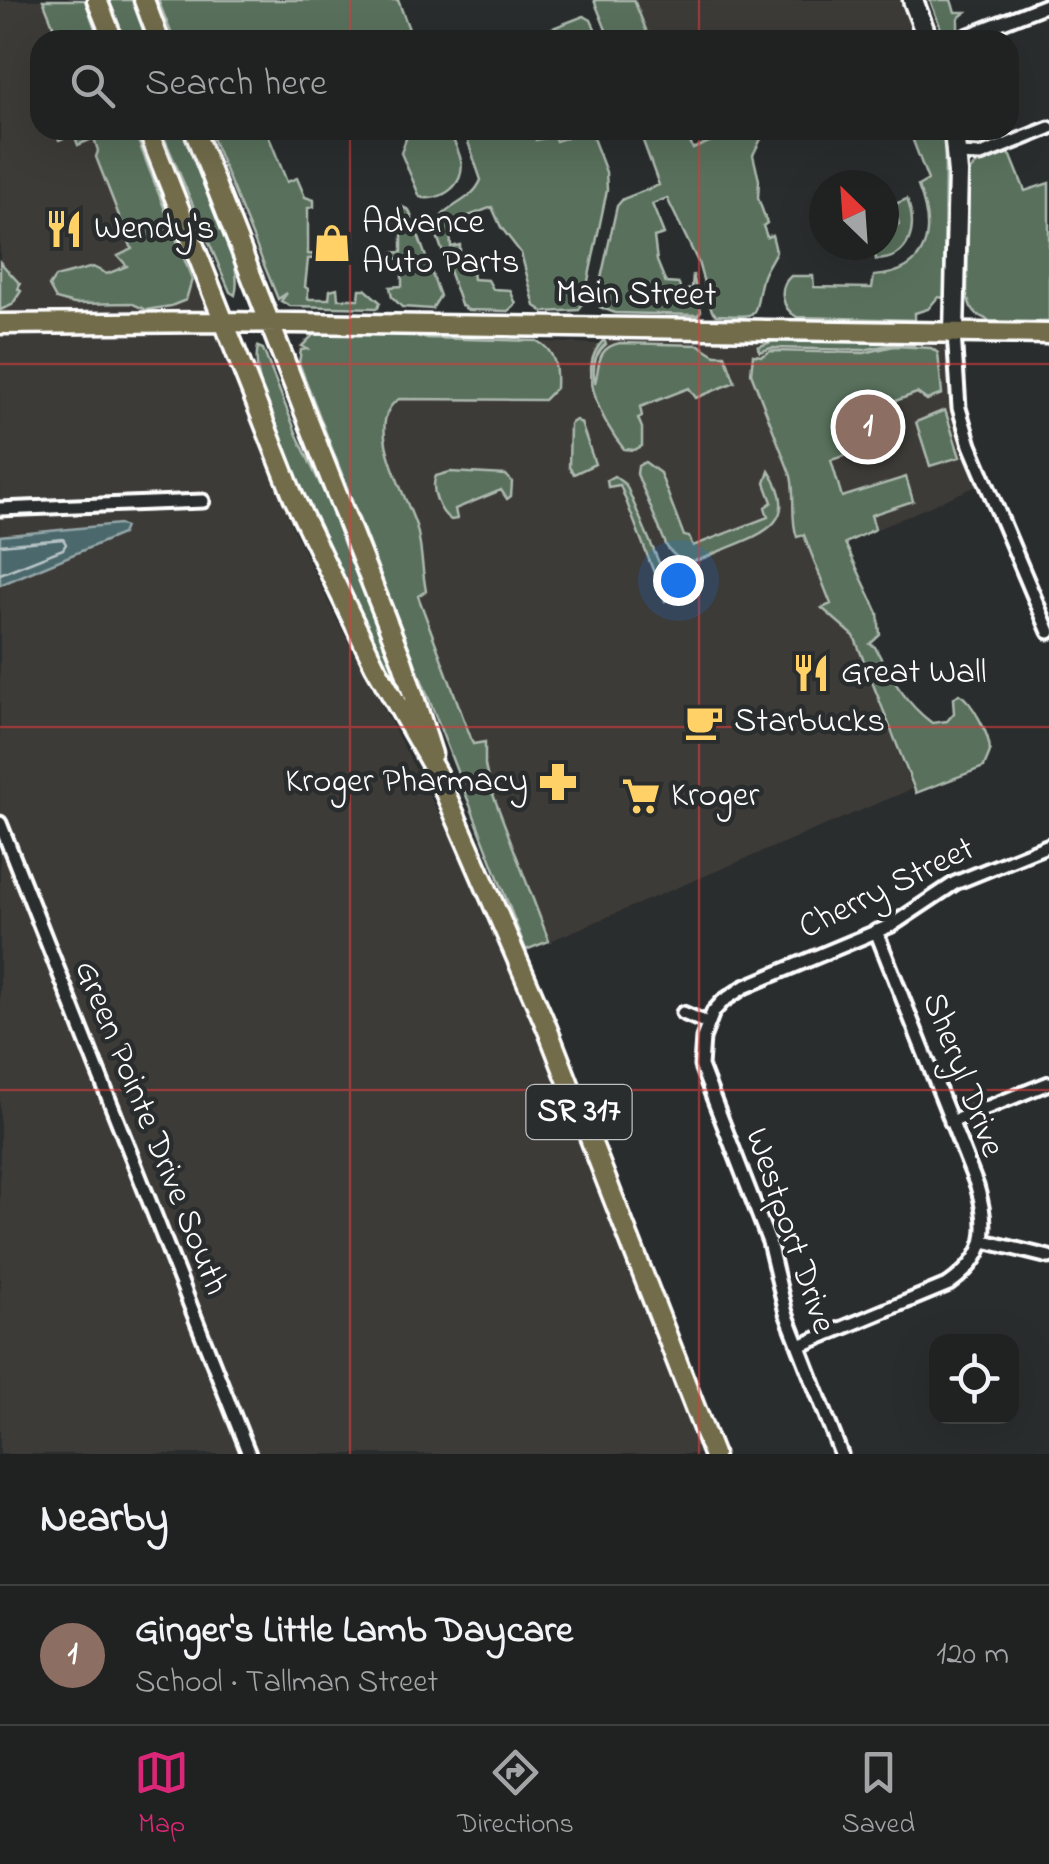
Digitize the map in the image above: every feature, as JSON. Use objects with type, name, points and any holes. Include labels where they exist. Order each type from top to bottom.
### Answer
[{"type":"main road","points":[[97,0],[108,30]]},
{"type":"main road","points":[[144,0],[155,30]]},
{"type":"main road","name":"SR 317","points":[[152,140],[222,322],[314,542],[390,696],[437,774]]},
{"type":"main road","name":"SR 317","points":[[198,140],[403,663],[437,774],[547,1028],[712,1454]]},
{"type":"main road","name":"Main Street","points":[[0,324],[222,322],[1049,334]]},
{"type":"street","points":[[913,0],[924,30]]},
{"type":"street","points":[[982,30],[1049,4]]},
{"type":"street","points":[[1019,139],[1049,128]]},
{"type":"street","points":[[955,140],[954,333],[960,408],[970,444],[1049,632]]},
{"type":"street","points":[[957,154],[981,154],[1018,140]]},
{"type":"street","points":[[0,508],[203,501]]},
{"type":"street","name":"Green Pointe Drive South","points":[[0,823],[249,1454]]},
{"type":"street","name":"Cherry Street","points":[[707,1023],[733,993],[876,931],[914,912],[955,883],[1049,845]]},
{"type":"street","name":"Sheryl Drive","points":[[876,931],[985,1213],[984,1241]]},
{"type":"street","points":[[684,1013],[707,1023]]},
{"type":"street","name":"Westport Drive","points":[[707,1023],[701,1066],[769,1242],[786,1312],[841,1454]]},
{"type":"street","points":[[951,1122],[1049,1083]]},
{"type":"street","points":[[799,1346],[949,1284],[964,1273],[984,1241],[1049,1257]]},
{"type":"shaded area","points":[[0,0],[43,0],[56,30],[30,30],[30,140],[138,140],[292,526],[454,842],[508,957],[526,950],[299,363],[298,346],[318,329],[600,344],[618,336],[744,340],[742,328],[954,333],[959,408],[986,482],[822,553],[912,789],[526,951],[722,1454],[0,1454]]},
{"type":"shaded area","points":[[634,0],[901,0],[912,30],[646,30]]},
{"type":"green space","points":[[43,0],[85,0],[96,30],[55,30]]},
{"type":"green space","points":[[108,0],[135,0],[146,30],[119,30]]},
{"type":"green space","points":[[158,0],[398,0],[409,30],[170,30]]},
{"type":"green space","points":[[594,0],[634,0],[646,30],[606,30]]},
{"type":"green space","points":[[930,0],[951,0],[955,12],[966,12],[958,18],[958,29],[941,30]]},
{"type":"green space","points":[[584,16],[596,30],[548,30]]},
{"type":"green space","points":[[95,140],[138,140],[192,279],[186,300],[146,310],[131,303],[74,304],[56,299],[49,286],[55,277],[93,267],[107,274],[127,266],[118,256],[132,249],[96,157]]},
{"type":"green space","points":[[165,140],[189,140],[228,237],[237,279],[235,295],[230,292]]},
{"type":"green space","points":[[213,140],[270,140],[287,182],[297,178],[305,197],[314,200],[314,207],[308,208],[308,254],[323,258],[308,259],[308,299],[329,299],[330,290],[337,288],[338,299],[359,299],[360,289],[365,289],[380,302],[378,308],[290,306],[281,301],[287,293],[278,299]]},
{"type":"green space","points":[[406,140],[453,140],[461,161],[460,177],[444,194],[420,197],[401,153]]},
{"type":"green space","points":[[467,140],[594,140],[606,172],[607,190],[579,310],[544,312],[535,306],[521,253],[501,227],[492,207],[458,220],[461,229],[450,229],[451,247],[460,245],[460,257],[470,257],[473,279],[488,280],[493,289],[510,290],[516,304],[508,311],[468,310],[461,305],[435,230],[443,215],[470,195],[481,180]]},
{"type":"green space","points":[[643,140],[689,140],[693,149],[713,140],[760,140],[753,155],[759,180],[758,198],[767,223],[763,226],[767,237],[772,235],[776,251],[763,276],[753,313],[731,316],[712,311],[698,262],[667,198],[652,204],[664,234],[654,237],[657,261],[666,283],[679,284],[681,293],[692,288],[693,274],[701,311],[698,315],[615,313],[600,307],[598,292],[617,206],[623,199],[659,185]]},
{"type":"green space","points":[[913,140],[945,140],[944,298],[938,297],[928,309],[915,313],[915,320],[797,317],[788,309],[783,298],[784,286],[791,276],[813,276],[814,287],[872,288],[874,276],[893,273],[917,258],[927,233],[918,186],[928,180]]},
{"type":"green space","points":[[1006,152],[1025,191],[1049,183],[1049,322],[990,321],[978,315],[967,296],[969,172],[977,163]]},
{"type":"green space","points":[[907,199],[912,221],[909,240],[899,252],[899,224],[899,202]]},
{"type":"green space","points":[[400,206],[409,210],[440,296],[432,309],[402,307],[392,297],[390,287],[402,286],[402,259],[390,258],[390,253],[402,252],[402,221],[391,220]]},
{"type":"green space","points":[[0,262],[20,284],[21,291],[12,305],[0,310]]},
{"type":"green space","points":[[376,330],[426,338],[537,341],[554,361],[556,388],[544,400],[399,399],[388,410],[385,425],[390,461],[419,537],[426,591],[418,596],[473,744],[485,742],[489,784],[549,941],[526,950],[299,363],[301,350],[307,349],[302,346],[316,332]]},
{"type":"green space","points":[[778,339],[914,345],[863,350],[771,348],[760,352],[758,347]]},
{"type":"green space","points":[[604,340],[606,344],[595,362],[595,383],[602,354],[620,343],[699,345],[715,355],[725,355],[735,382],[696,398],[689,388],[640,407],[642,446],[624,449],[601,411],[592,380],[595,352]]},
{"type":"green space","points":[[894,346],[931,348],[938,353],[942,394],[927,400],[917,393],[887,404],[892,415],[877,421],[880,433],[890,430],[896,451],[891,453],[887,442],[831,460],[842,497],[906,477],[913,501],[871,515],[875,529],[845,543],[878,613],[880,635],[870,644],[899,688],[932,723],[947,721],[954,713],[953,699],[959,694],[979,719],[990,751],[984,767],[916,793],[854,636],[822,608],[831,604],[804,535],[797,537],[791,476],[751,373],[753,355],[771,351],[864,353]]},
{"type":"green space","points":[[258,347],[263,349],[297,435],[342,531],[409,700],[407,708],[290,469],[270,418],[259,376]]},
{"type":"green space","points":[[945,410],[960,457],[930,466],[916,422]]},
{"type":"green space","points":[[576,420],[581,423],[595,464],[574,474],[569,467],[570,424]]},
{"type":"green space","points":[[645,462],[660,473],[684,536],[689,537],[693,546],[768,517],[765,507],[772,502],[765,483],[769,471],[778,488],[780,514],[753,538],[700,559],[683,560],[667,547],[637,474],[638,466]]},
{"type":"green space","points":[[450,472],[506,475],[512,482],[511,496],[507,499],[501,490],[455,509],[457,519],[451,520],[439,506],[434,487],[436,476]]},
{"type":"green space","points":[[614,476],[626,485],[674,598],[665,601],[620,485],[608,487],[607,480]]},
{"type":"water","points":[[119,524],[125,527],[122,534],[0,585],[0,536]]},
{"type":"place","name":"Wendy's","points":[[64,229]]},
{"type":"place","name":"Advance Auto Parts","points":[[332,243]]},
{"type":"place","name":"Ginger's Little Lamb Daycare","points":[[868,427]]},
{"type":"place","name":"Great Wall","points":[[811,673]]},
{"type":"place","name":"Starbucks","points":[[704,722]]},
{"type":"place","name":"Kroger Pharmacy","points":[[558,782]]},
{"type":"place","name":"Kroger","points":[[641,796]]}]
